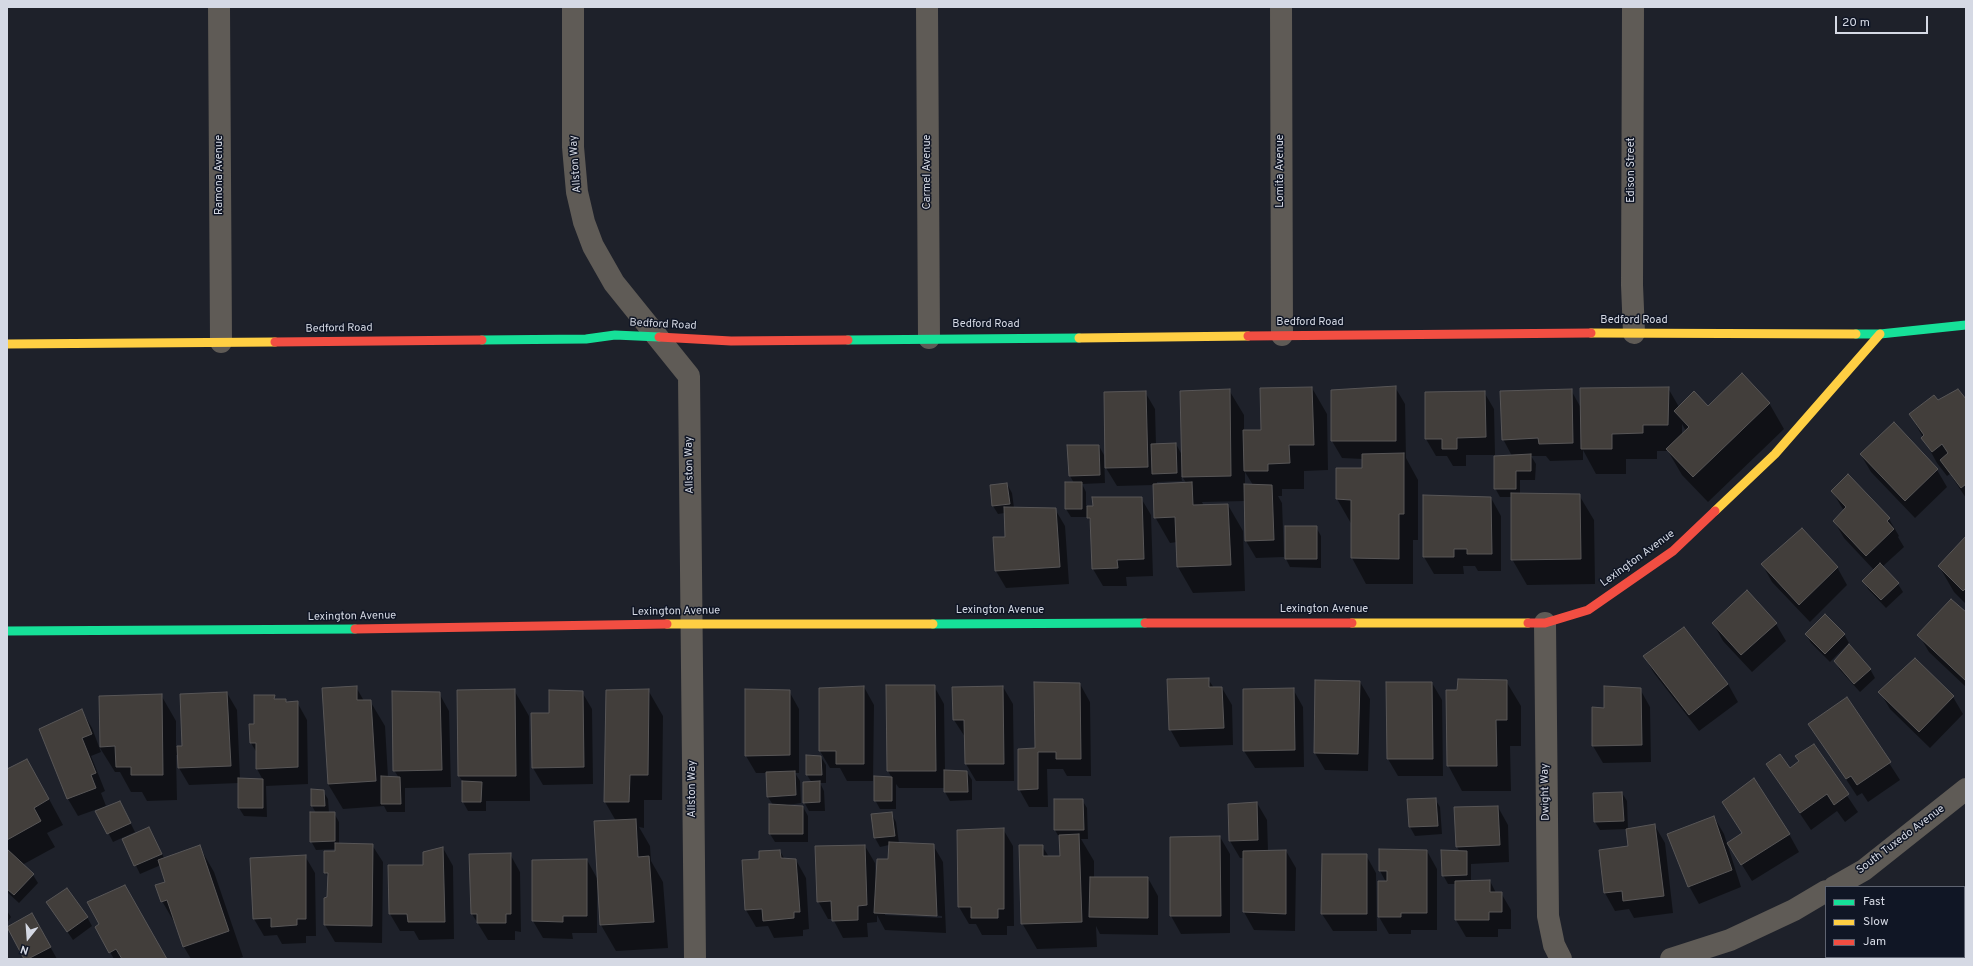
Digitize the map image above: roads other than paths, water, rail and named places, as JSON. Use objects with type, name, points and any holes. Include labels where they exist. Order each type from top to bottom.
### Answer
[{"type":"street","name":"Ramona Avenue","points":[[219,7],[222,342]]},
{"type":"street","name":"Allston Way","points":[[573,7],[573,147],[577,192],[584,222],[593,246],[614,283],[689,376],[695,959]]},
{"type":"street","name":"Carmel Avenue","points":[[928,7],[929,338]]},
{"type":"street","name":"Lomita Avenue","points":[[1281,7],[1282,335]]},
{"type":"street","name":"Edison Street","points":[[1632,7],[1632,285],[1634,333]]},
{"type":"street","name":"Bedford Road","points":[[7,344],[586,339],[615,335],[658,336],[731,341],[1282,335],[1634,333],[1880,334],[1966,325]]},
{"type":"street","name":"Lexington Avenue","points":[[10,634],[692,624],[1545,623],[1588,610],[1673,551],[1775,454],[1880,334]]},
{"type":"street","name":"Dwight Way","points":[[1545,623],[1548,916],[1554,945],[1561,959]]},
{"type":"street","name":"South Tuxedo Avenue","points":[[1836,886],[1864,870],[1966,789]]},
{"type":"street","points":[[1671,959],[1730,940],[1794,910],[1825,892]]}]
